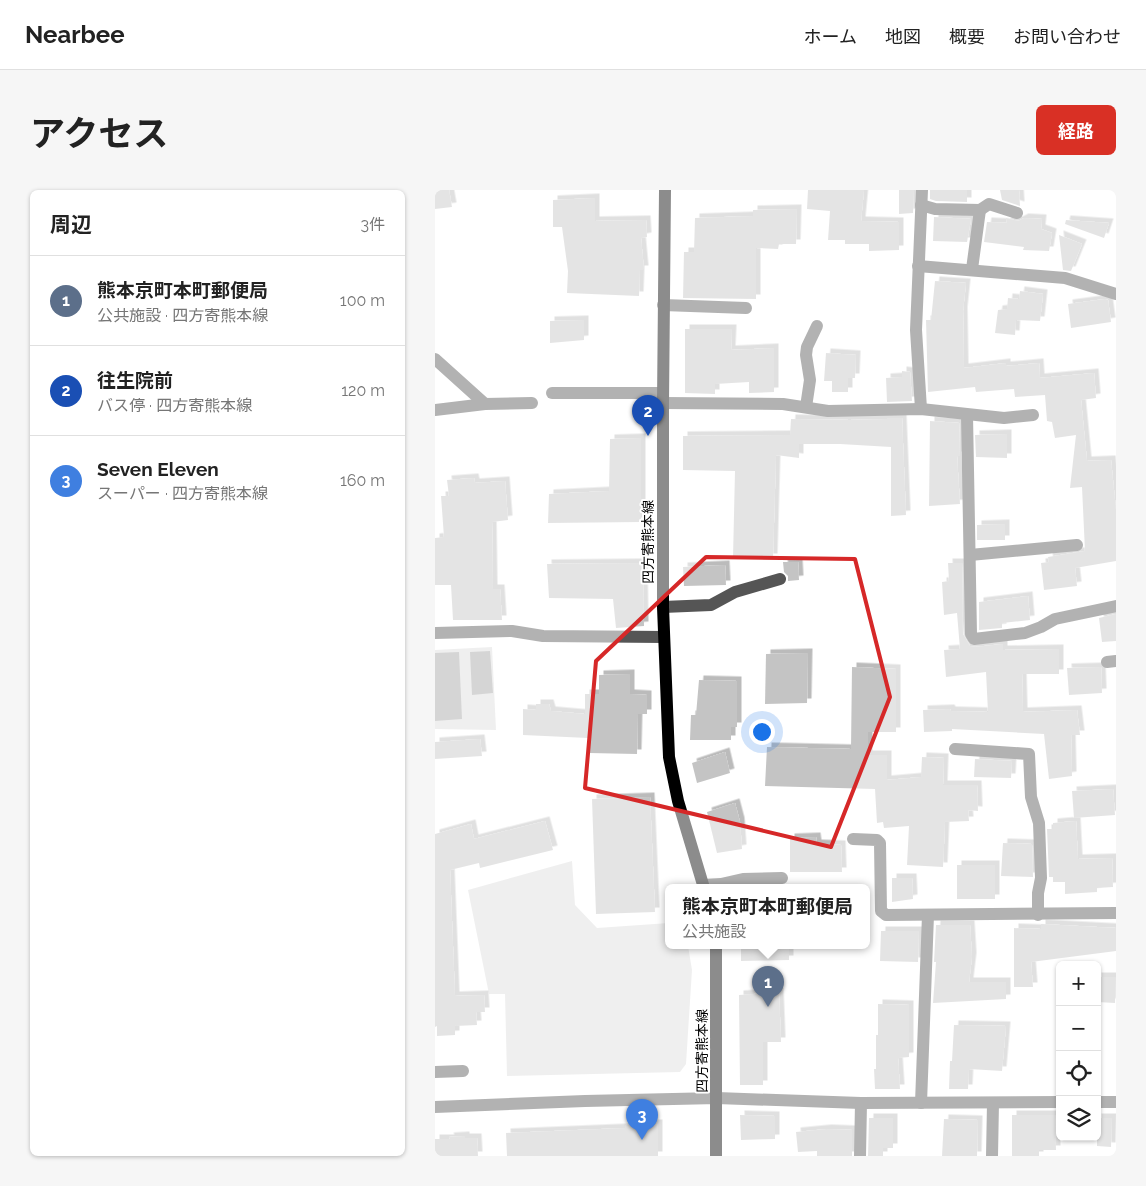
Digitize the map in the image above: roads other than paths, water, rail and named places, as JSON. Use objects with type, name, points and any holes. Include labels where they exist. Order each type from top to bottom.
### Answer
[{"type":"main road","name":"四方寄熊本線","points":[[665,190],[663,607],[669,757],[678,802],[703,884]]},
{"type":"main road","name":"四方寄熊本線","points":[[715,949],[716,1156]]},
{"type":"street","points":[[921,409],[917,330],[922,190]]},
{"type":"street","points":[[921,205],[935,209],[980,210],[989,204],[1017,213]]},
{"type":"street","points":[[972,269],[980,210]]},
{"type":"street","points":[[918,266],[1065,278],[1116,294]]},
{"type":"street","points":[[663,306],[746,308]]},
{"type":"street","points":[[806,407],[810,380],[807,347],[817,326]]},
{"type":"street","points":[[435,358],[485,404]]},
{"type":"street","points":[[553,392],[783,404],[828,411],[921,409],[1005,418],[1033,415]]},
{"type":"street","points":[[435,410],[485,404],[532,403]]},
{"type":"street","points":[[967,415],[971,634],[974,639],[1025,633],[1055,620],[1116,606]]},
{"type":"street","points":[[970,555],[1077,545]]},
{"type":"street","points":[[663,607],[711,605],[735,592],[779,579]]},
{"type":"street","points":[[435,633],[512,631],[543,636],[664,637]]},
{"type":"street","points":[[955,749],[1029,754],[1031,797],[1039,823],[1041,878],[1038,893],[1038,915]]},
{"type":"street","points":[[853,839],[877,840],[880,843],[881,911],[886,915],[1116,913]]},
{"type":"street","points":[[721,884],[743,879],[782,878]]},
{"type":"street","points":[[921,1103],[928,915]]},
{"type":"street","points":[[435,1072],[463,1071]]},
{"type":"street","points":[[435,1107],[717,1098],[861,1103],[1056,1102]]},
{"type":"street","points":[[1101,1102],[1116,1102]]},
{"type":"street","points":[[860,1156],[861,1103]]},
{"type":"street","points":[[992,1156],[993,1103]]},
{"type":"place","name":"往生院前","points":[[648,436]]},
{"type":"place","name":"熊本京町本町郵便局","points":[[768,1007]]},
{"type":"place","name":"Seven Eleven","points":[[642,1140]]}]
